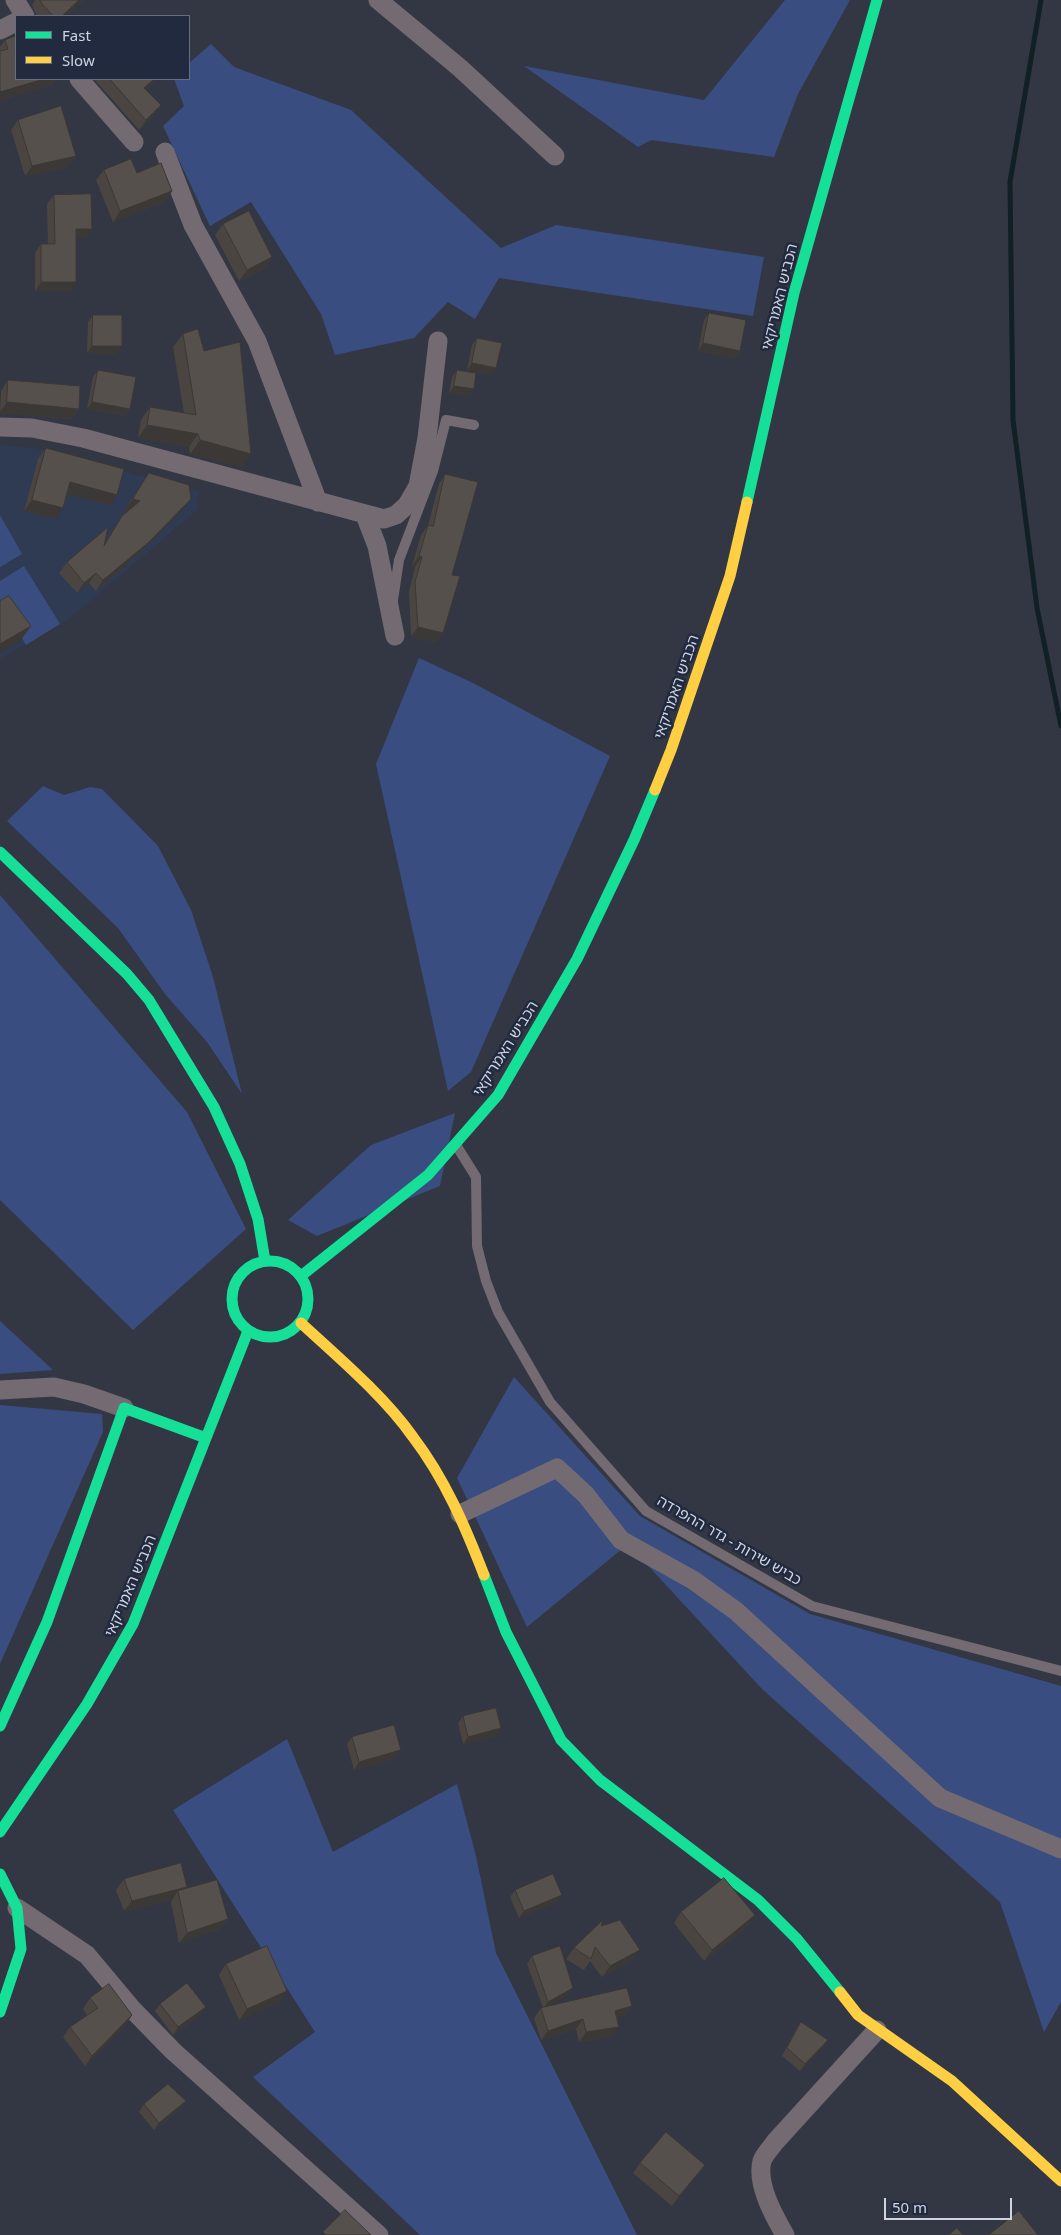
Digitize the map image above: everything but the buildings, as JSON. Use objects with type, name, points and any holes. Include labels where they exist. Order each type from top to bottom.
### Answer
[{"type":"main road","name":"הכביש האמריקאי","points":[[301,1276],[428,1175],[498,1095],[577,959],[634,840],[671,750],[730,576],[794,294],[877,0]]},
{"type":"main road","points":[[0,852],[128,974],[149,1000],[172,1035],[214,1107],[240,1164],[258,1219],[265,1261]]},
{"type":"main road","points":[[265,1261],[285,1263],[301,1276],[307,1287],[309,1299],[307,1312],[301,1323],[292,1331],[282,1336],[270,1338],[248,1331],[239,1322],[233,1310],[231,1297],[234,1284],[242,1273],[252,1265],[265,1261]]},
{"type":"main road","points":[[301,1323],[360,1378],[413,1436],[460,1514],[502,1624],[561,1740],[600,1780],[758,1900],[797,1939],[858,2015],[952,2081],[1061,2181]]},
{"type":"main road","name":"הכביש האמריקאי","points":[[0,1832],[59,1748],[117,1656],[150,1586],[248,1331]]},
{"type":"main road","points":[[0,1726],[47,1622],[124,1408],[206,1438]]},
{"type":"main road","points":[[0,1874],[17,1908],[21,1949],[0,2012]]},
{"type":"street","points":[[15,0],[24,15]]},
{"type":"street","points":[[378,0],[460,68],[555,156]]},
{"type":"street","points":[[0,30],[15,22]]},
{"type":"street","points":[[80,80],[134,142]]},
{"type":"street","points":[[164,152],[193,225],[258,341],[318,502]]},
{"type":"street","points":[[0,427],[32,428],[83,438],[384,519],[396,514],[407,505],[418,486],[427,438],[438,341]]},
{"type":"street","points":[[365,515],[376,546],[395,636]]},
{"type":"street","points":[[0,1390],[54,1387],[84,1394],[124,1408]]},
{"type":"street","points":[[460,1514],[557,1468],[586,1495],[621,1540],[693,1580],[736,1612],[940,1798],[1061,1849]]},
{"type":"street","points":[[17,1908],[87,1955],[134,2010],[174,2051],[379,2235]]},
{"type":"street","points":[[784,2235],[768,2207],[762,2175],[762,2161],[775,2142],[877,2030]]},
{"type":"lane","points":[[390,616],[399,560],[433,471],[446,420],[474,426]]},
{"type":"lane","name":"כביש שירות - גדר ההפרדה","points":[[456,1145],[476,1177],[477,1246],[486,1281],[498,1312],[550,1402],[646,1511],[812,1606],[1061,1672]]},
{"type":"shaded area","points":[[785,0],[850,0],[798,94],[774,157],[651,140],[638,147],[524,66],[704,100]]},
{"type":"shaded area","points":[[211,44],[234,67],[351,110],[501,248],[556,225],[764,257],[753,316],[499,278],[475,319],[448,302],[414,338],[335,355],[321,314],[251,202],[210,226],[163,126],[184,106],[174,80],[190,80],[190,62]]},
{"type":"shaded area","points":[[0,445],[36,448],[199,491],[197,510],[94,598],[69,619],[0,659]]},
{"type":"shaded area","points":[[0,515],[22,554],[0,567]]},
{"type":"shaded area","points":[[24,566],[60,624],[26,645],[0,603],[0,581]]},
{"type":"shaded area","points":[[419,658],[473,683],[610,756],[471,1072],[448,1091],[376,764]]},
{"type":"shaded area","points":[[43,786],[64,795],[90,787],[102,789],[158,846],[191,910],[213,977],[242,1094],[207,1042],[165,994],[118,928],[7,821]]},
{"type":"shaded area","points":[[0,895],[187,1112],[246,1229],[133,1330],[0,1200]]},
{"type":"shaded area","points":[[455,1113],[440,1186],[317,1236],[288,1220],[371,1145]]},
{"type":"shaded area","points":[[0,1321],[53,1370],[0,1374]]},
{"type":"shaded area","points":[[514,1377],[640,1516],[810,1614],[1061,1686],[1061,2002],[1044,2032],[1000,1902],[762,1689],[628,1544],[527,1627],[457,1478]]},
{"type":"shaded area","points":[[0,1405],[102,1414],[103,1432],[0,1664]]},
{"type":"shaded area","points":[[287,1739],[333,1852],[457,1784],[476,1856],[496,1953],[637,2235],[420,2235],[253,2077],[315,2032],[173,1810]]},
{"type":"waterway","points":[[1041,0],[1010,182],[1013,420],[1037,608],[1061,726]]},
{"type":"traffic: fast","points":[[747,502],[794,293],[877,0]]},
{"type":"traffic: fast","points":[[301,1276],[428,1175],[498,1095],[577,959],[634,840],[655,790]]},
{"type":"traffic: fast","points":[[0,852],[127,974],[149,1000],[214,1107],[240,1164],[258,1219],[265,1261]]},
{"type":"traffic: fast","points":[[263,1261],[277,1261],[291,1267],[302,1278],[308,1292],[308,1299],[305,1314],[297,1326],[277,1337],[263,1337],[249,1331],[238,1320],[232,1306],[232,1292],[238,1278],[249,1267],[263,1261]]},
{"type":"traffic: fast","points":[[0,1832],[87,1704],[133,1624],[248,1331]]},
{"type":"traffic: fast","points":[[0,1726],[47,1622],[124,1408],[206,1438]]},
{"type":"traffic: fast","points":[[484,1575],[506,1632],[561,1740],[600,1780],[758,1900],[797,1939],[840,1992]]},
{"type":"traffic: fast","points":[[0,1874],[17,1908],[21,1949],[0,2012]]},
{"type":"traffic: slow","points":[[655,790],[671,750],[730,576],[747,502]]},
{"type":"traffic: slow","points":[[301,1323],[375,1392],[413,1437],[445,1486],[484,1575]]},
{"type":"traffic: slow","points":[[840,1992],[858,2015],[952,2081],[1061,2181]]}]
